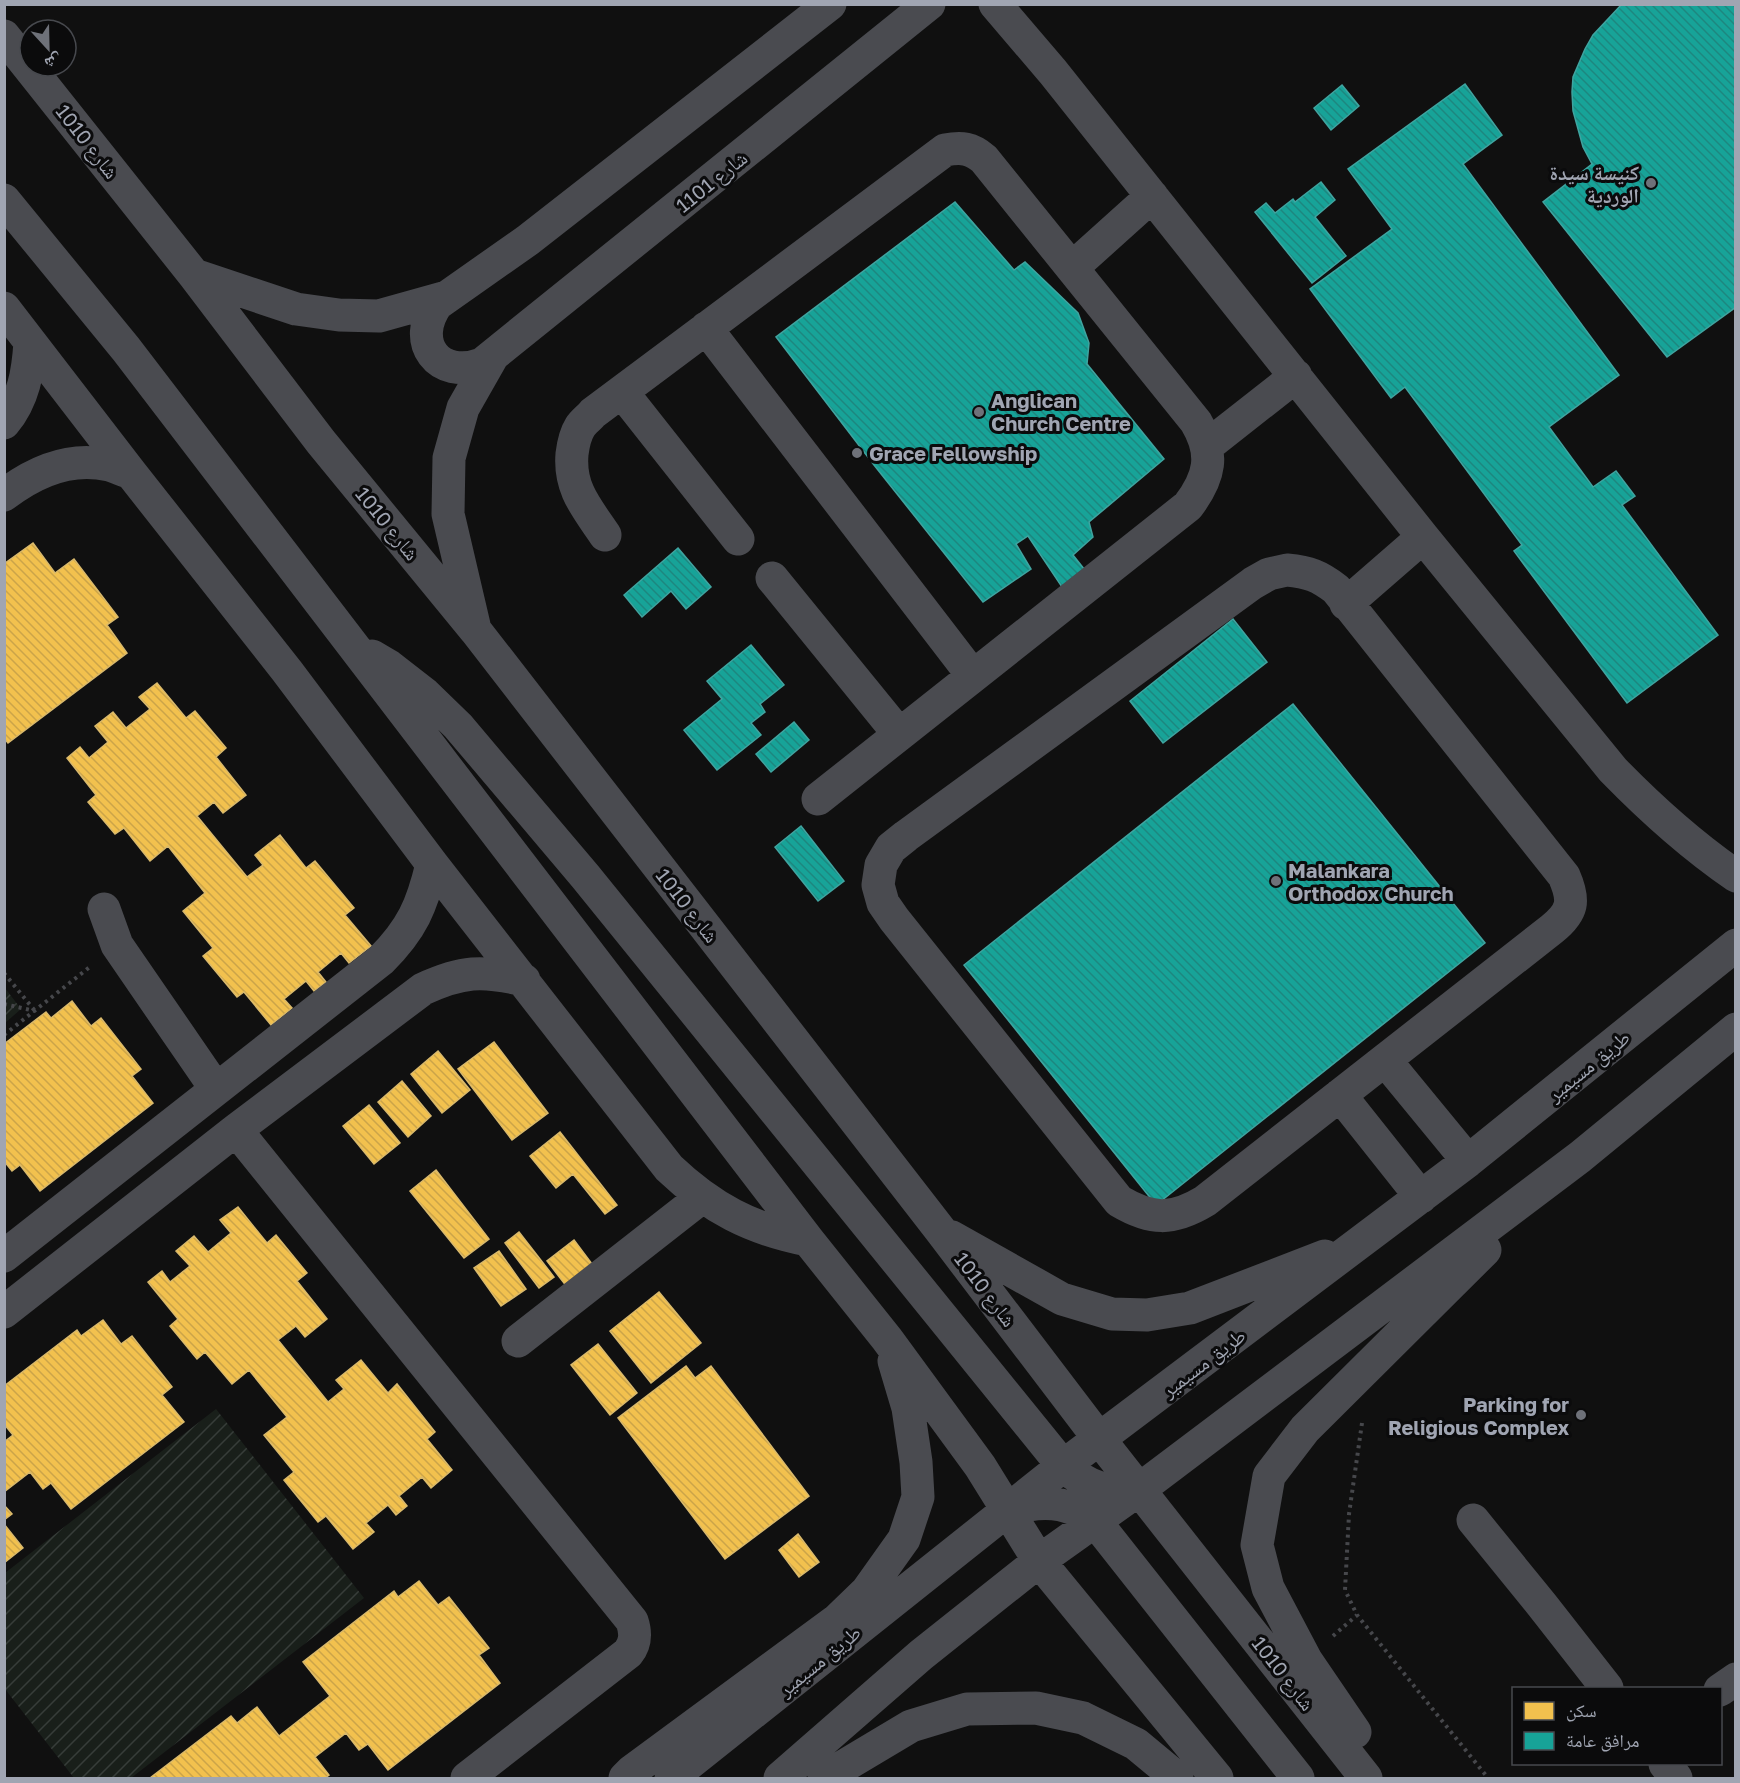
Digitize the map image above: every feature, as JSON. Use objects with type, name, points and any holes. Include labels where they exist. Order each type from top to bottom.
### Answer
[{"type":"street","name":"شارع 1101","points":[[830,4],[528,240],[437,304],[426,325],[426,338],[437,359],[447,366],[471,369],[492,357],[929,4]]},
{"type":"street","points":[[995,4],[1053,72],[1423,537],[1613,770],[1683,837],[1736,876]]},
{"type":"street","name":"شارع 1010","points":[[4,36],[194,275],[321,442],[476,631],[1100,1440],[1366,1779]]},
{"type":"street","points":[[605,535],[580,498],[573,481],[573,446],[579,428],[593,413],[945,150],[960,147],[973,150],[984,159],[1196,422],[1207,447],[1208,468],[1201,489],[1188,506],[818,798]]},
{"type":"street","points":[[1072,268],[1152,196]]},
{"type":"street","points":[[4,200],[126,350],[808,1240],[888,1339],[980,1466],[1039,1561],[1217,1779]]},
{"type":"street","name":"شارع 1101","points":[[194,275],[296,309],[339,315],[379,316],[447,297]]},
{"type":"street","points":[[4,309],[287,671],[432,864],[669,1168],[702,1197],[726,1212],[752,1225],[808,1240]]},
{"type":"street","points":[[706,328],[973,676]]},
{"type":"street","points":[[4,423],[11,415],[22,393],[28,369],[30,342]]},
{"type":"street","name":"شارع 1101","points":[[476,631],[448,514],[449,458],[463,408],[492,357]]},
{"type":"street","points":[[1207,447],[1296,376]]},
{"type":"street","points":[[622,392],[738,539]]},
{"type":"street","points":[[4,494],[39,472],[61,465],[85,462],[109,465],[131,473]]},
{"type":"street","points":[[4,465],[8,475],[4,494]]},
{"type":"street","points":[[1346,604],[1423,537]]},
{"type":"street","points":[[1287,570],[1305,572],[1322,578],[1336,589],[1564,876],[1570,890],[1570,905],[1564,919],[1385,1060],[1205,1201],[1189,1211],[1171,1215],[1152,1215],[1134,1210],[1119,1201],[894,919],[883,903],[878,885],[881,865],[891,848],[1252,583],[1269,574],[1287,570]]},
{"type":"street","points":[[772,578],[899,734]]},
{"type":"street","points":[[349,642],[389,666],[425,694],[458,726],[585,876],[1063,1466],[1079,1479],[1098,1488],[1119,1491],[1140,1489]]},
{"type":"street","points":[[4,1256],[381,960],[397,945],[410,927],[420,907],[432,864]]},
{"type":"street","points":[[104,909],[117,945],[216,1089]]},
{"type":"street","name":"طريق مسيمير","points":[[671,1779],[1063,1466],[1468,1161],[1736,945]]},
{"type":"street","points":[[381,960],[390,965],[404,980],[410,999]]},
{"type":"street","points":[[4,1312],[236,1130],[423,989],[442,980],[481,973],[501,974],[524,980]]},
{"type":"street","points":[[780,1779],[921,1655],[1039,1561],[1140,1489],[1580,1157],[1736,1029]]},
{"type":"street","points":[[1690,1067],[1736,1058]]},
{"type":"street","points":[[1385,1060],[1468,1161]]},
{"type":"street","points":[[1340,1095],[1421,1197]]},
{"type":"street","points":[[236,1130],[632,1621],[635,1629],[633,1646],[628,1653],[467,1779]]},
{"type":"street","points":[[1387,1779],[1306,1660],[1268,1588],[1257,1545],[1269,1476],[1305,1429],[1580,1157]]},
{"type":"street","points":[[518,1341],[702,1197]]},
{"type":"street","points":[[941,1231],[1062,1299],[1112,1314],[1147,1315],[1190,1308],[1363,1241]]},
{"type":"street","points":[[625,1779],[632,1771],[837,1620],[867,1591],[904,1539],[918,1497],[916,1462],[908,1408],[888,1339]]},
{"type":"street","points":[[1007,1511],[1025,1505],[1050,1503],[1074,1508],[1095,1521],[1298,1779]]},
{"type":"street","points":[[1473,1520],[1605,1687]]},
{"type":"street","points":[[1722,1688],[1736,1678]]},
{"type":"street","points":[[824,1779],[911,1726],[967,1709],[1036,1708],[1083,1718],[1136,1744],[1177,1779]]},
{"type":"street","points":[[1666,1765],[1676,1779]]},
{"type":"path","points":[[4,1035],[117,945]]},
{"type":"path","points":[[4,973],[35,1011]]},
{"type":"path","points":[[4,1004],[35,1011]]},
{"type":"path","points":[[1350,1383],[1364,1410],[1349,1514],[1345,1590],[1357,1615],[1488,1779]]},
{"type":"shaded area","points":[[5,988],[21,1009],[4,1023]]},
{"type":"shaded area","points":[[216,1409],[364,1598],[131,1778],[74,1778],[5,1689],[5,1573]]},
{"type":"building: سكن","points":[[33,543],[55,573],[74,559],[118,617],[107,625],[127,653],[8,743],[4,738],[4,564]]},
{"type":"building: سكن","points":[[157,683],[186,718],[195,711],[226,748],[216,757],[246,795],[223,813],[214,802],[197,816],[247,877],[263,865],[255,855],[280,835],[306,868],[315,861],[354,908],[345,915],[371,946],[349,963],[341,953],[318,972],[326,982],[314,991],[306,981],[284,999],[292,1008],[271,1025],[244,992],[237,997],[203,956],[213,948],[183,911],[205,893],[168,846],[150,861],[124,828],[115,834],[88,802],[96,795],[67,758],[80,747],[89,758],[108,742],[95,726],[113,712],[126,728],[150,709],[139,697]]},
{"type":"building: سكن","points":[[72,1001],[91,1026],[101,1018],[141,1069],[132,1076],[153,1103],[40,1191],[20,1165],[12,1171],[4,1161],[4,1044],[46,1012],[51,1018]]},
{"type":"building: سكن","points":[[494,1042],[548,1113],[512,1140],[458,1069]]},
{"type":"building: سكن","points":[[438,1051],[470,1090],[442,1113],[411,1074]]},
{"type":"building: سكن","points":[[402,1081],[431,1116],[408,1137],[378,1102]]},
{"type":"building: سكن","points":[[369,1105],[400,1143],[374,1164],[343,1126]]},
{"type":"building: سكن","points":[[560,1132],[617,1205],[605,1214],[573,1174],[556,1188],[530,1156]]},
{"type":"building: سكن","points":[[436,1170],[489,1239],[464,1258],[410,1191]]},
{"type":"building: سكن","points":[[238,1207],[267,1243],[276,1235],[307,1273],[297,1281],[327,1319],[305,1337],[296,1326],[278,1340],[328,1402],[344,1389],[336,1380],[361,1360],[388,1393],[397,1384],[435,1432],[427,1439],[452,1470],[431,1488],[422,1477],[399,1496],[407,1506],[396,1515],[388,1505],[366,1523],[374,1532],[353,1549],[326,1516],[318,1522],[284,1480],[294,1472],[264,1435],[287,1417],[249,1370],[232,1384],[205,1352],[197,1359],[170,1326],[178,1319],[148,1282],[162,1271],[170,1282],[190,1266],[176,1251],[194,1236],[208,1252],[231,1233],[220,1220]]},
{"type":"building: سكن","points":[[519,1232],[554,1277],[539,1288],[505,1243]]},
{"type":"building: سكن","points":[[574,1240],[601,1276],[574,1296],[547,1261]]},
{"type":"building: سكن","points":[[499,1251],[526,1289],[501,1306],[474,1268]]},
{"type":"building: سكن","points":[[659,1292],[701,1343],[651,1383],[610,1331]]},
{"type":"building: سكن","points":[[103,1320],[121,1344],[132,1336],[172,1387],[162,1395],[184,1422],[71,1509],[51,1483],[43,1489],[30,1472],[4,1492],[4,1442],[13,1435],[4,1424],[4,1386],[77,1330],[81,1336]]},
{"type":"building: سكن","points":[[598,1344],[637,1393],[610,1415],[571,1365]]},
{"type":"building: سكن","points":[[686,1366],[695,1378],[711,1366],[809,1496],[725,1559],[618,1418]]},
{"type":"building: سكن","points":[[4,1505],[12,1514],[4,1520]]},
{"type":"building: سكن","points":[[4,1524],[23,1548],[4,1563]]},
{"type":"building: سكن","points":[[798,1534],[819,1562],[799,1577],[779,1550]]},
{"type":"building: سكن","points":[[419,1581],[438,1605],[449,1597],[489,1648],[479,1655],[500,1683],[388,1770],[368,1744],[359,1750],[346,1733],[315,1757],[329,1775],[325,1778],[150,1778],[231,1716],[237,1723],[257,1707],[279,1736],[330,1696],[303,1662],[394,1591],[398,1597]]},
{"type":"building: مرافق عامة","name":"كنيسة سيدة الوردية","points":[[1622,4],[1736,4],[1736,307],[1667,357],[1543,202],[1592,164],[1583,147],[1573,111],[1573,77],[1593,35]]},
{"type":"building: مرافق عامة","points":[[1465,84],[1502,135],[1463,164],[1619,375],[1549,427],[1593,487],[1616,471],[1635,496],[1622,505],[1718,635],[1627,703],[1514,551],[1522,545],[1405,387],[1391,398],[1310,289],[1392,229],[1348,169]]},
{"type":"building: مرافق عامة","points":[[1342,85],[1359,106],[1331,130],[1314,108]]},
{"type":"building: مرافق عامة","points":[[1321,182],[1335,200],[1315,217],[1346,256],[1312,283],[1255,212],[1266,203],[1275,213],[1293,199],[1295,202]]},
{"type":"building: مرافق عامة","name":"Anglican Church Centre","points":[[955,202],[1014,270],[1025,262],[1078,313],[1089,343],[1087,364],[1164,459],[1089,522],[1093,537],[1073,555],[1085,570],[1062,587],[1028,536],[1016,544],[1031,569],[983,602],[776,337]]},
{"type":"building: مرافق عامة","points":[[678,548],[711,587],[686,609],[671,591],[642,617],[624,595]]},
{"type":"building: مرافق عامة","points":[[1233,619],[1267,662],[1163,743],[1130,701]]},
{"type":"building: مرافق عامة","points":[[751,645],[784,685],[760,704],[765,712],[751,723],[761,735],[717,770],[684,730],[722,699],[707,681]]},
{"type":"building: مرافق عامة","points":[[1293,704],[1485,943],[1156,1205],[964,965]]},
{"type":"building: مرافق عامة","points":[[794,722],[809,740],[771,772],[756,754]]},
{"type":"building: مرافق عامة","points":[[801,826],[844,881],[818,901],[775,847]]},
{"type":"place","name":"كنيسة سيدة الوردية","points":[[1651,183]]},
{"type":"place","name":"Anglican Church Centre","points":[[979,412]]},
{"type":"place","name":"Grace Fellowship","points":[[857,453]]},
{"type":"place","name":"Malankara Orthodox Church","points":[[1276,881]]},
{"type":"place","name":"Parking for Religious Complex","points":[[1581,1415]]}]
